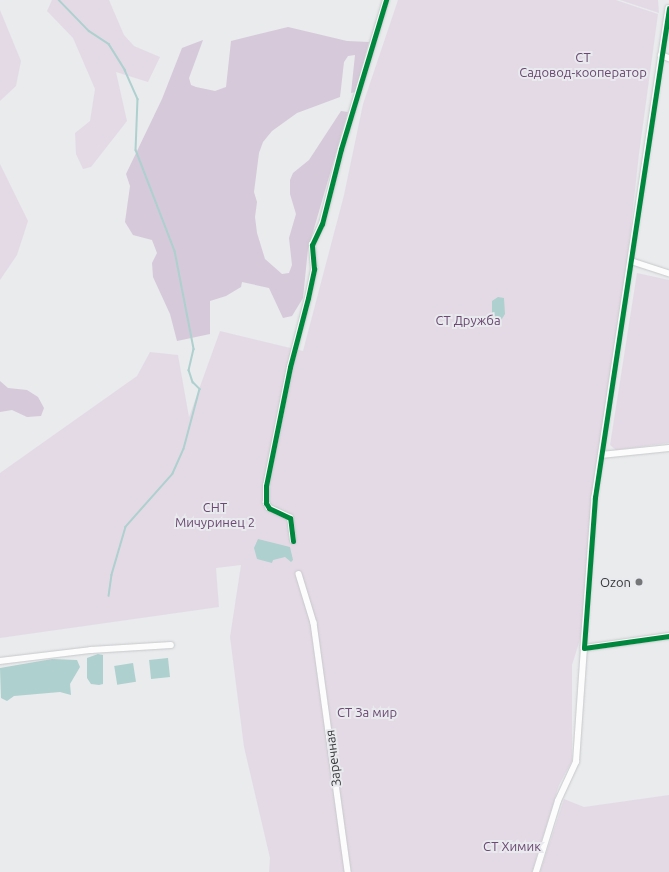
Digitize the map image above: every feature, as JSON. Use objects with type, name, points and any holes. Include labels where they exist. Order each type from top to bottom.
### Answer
[{"type":"street","points":[[293,541],[290,518],[269,508],[266,503],[269,473],[312,276],[312,245],[322,224],[341,149],[386,0]]},
{"type":"street","points":[[536,872],[558,801],[576,762],[595,497],[669,8]]},
{"type":"street","points":[[661,55],[669,58]]},
{"type":"street","points":[[631,260],[669,273]]},
{"type":"street","points":[[601,455],[669,448]]},
{"type":"street","name":"Заречная","points":[[299,574],[314,623],[348,872]]},
{"type":"street","points":[[584,648],[669,636]]},
{"type":"street","points":[[0,661],[91,650],[171,645]]},
{"type":"green space","points":[[52,0],[109,0],[124,35],[134,46],[160,57],[148,82],[116,72],[127,121],[91,167],[83,169],[76,154],[75,133],[90,121],[95,89],[73,38],[47,11]]},
{"type":"green space","points":[[398,0],[616,0],[658,14],[639,154],[616,362],[595,493],[586,620],[572,665],[572,761],[559,785],[532,872],[351,872],[347,843],[346,872],[269,872],[270,858],[244,747],[230,637],[241,565],[216,568],[219,607],[0,638],[0,473],[137,376],[150,352],[178,355],[189,417],[220,331],[303,351],[344,195],[363,104]]},
{"type":"green space","points":[[620,0],[658,0],[659,13]]},
{"type":"green space","points":[[0,10],[21,61],[16,86],[0,101]]},
{"type":"green space","points":[[0,164],[28,221],[17,255],[0,280]]},
{"type":"green space","points":[[637,273],[669,280],[669,443],[616,450],[610,445]]},
{"type":"green space","points":[[669,795],[669,872],[540,872],[564,799],[584,807]]},
{"type":"shaded area","points":[[288,27],[347,41],[369,42],[355,92],[351,93],[355,55],[348,56],[344,62],[340,97],[297,113],[272,131],[263,142],[259,153],[254,192],[257,202],[255,217],[257,233],[265,259],[282,274],[289,273],[292,265],[289,238],[296,214],[290,194],[290,180],[293,173],[309,160],[341,111],[348,112],[308,249],[303,298],[292,316],[283,318],[269,288],[242,282],[241,287],[226,296],[210,301],[210,334],[177,341],[170,314],[153,277],[152,263],[157,253],[152,240],[133,235],[125,222],[130,186],[126,174],[162,99],[182,48],[203,40],[189,78],[191,85],[215,91],[226,87],[231,41]]},
{"type":"shaded area","points":[[0,381],[8,388],[27,390],[38,397],[44,408],[41,416],[27,417],[12,410],[0,412]]},
{"type":"water","points":[[498,297],[504,298],[505,314],[500,322],[492,319],[492,301]]},
{"type":"water","points":[[258,539],[290,547],[293,560],[291,562],[285,557],[273,560],[272,563],[257,559],[254,548]]},
{"type":"water","points":[[98,654],[103,655],[103,684],[99,685],[91,684],[87,678],[87,658]]},
{"type":"water","points":[[168,658],[170,677],[151,679],[149,660]]},
{"type":"water","points":[[52,659],[77,660],[80,667],[70,684],[71,695],[60,692],[14,696],[7,701],[1,698],[0,668]]},
{"type":"water","points":[[133,663],[136,682],[117,685],[114,666]]},
{"type":"waterway","points":[[59,0],[89,31],[109,44],[125,70],[138,99],[136,150],[175,251],[194,349],[189,370],[193,382],[200,389],[184,449],[173,474],[126,527],[112,575],[109,596]]},
{"type":"cycle path","points":[[293,541],[290,518],[269,508],[266,503],[266,486],[290,367],[314,269],[312,245],[322,224],[341,149],[386,0]]},
{"type":"cycle path","points":[[669,8],[595,497],[584,648],[669,636]]},
{"type":"place","name":"Ozon","points":[[639,582]]},
{"type":"park label","name":"СТ Садовод-кооператор","points":[[583,66]]},
{"type":"park label","name":"СТ Дружба","points":[[468,320]]},
{"type":"park label","name":"СНТ Мичуринец 2","points":[[215,516]]},
{"type":"park label","name":"СТ За мир","points":[[367,712]]},
{"type":"park label","name":"СТ Химик","points":[[512,846]]}]
